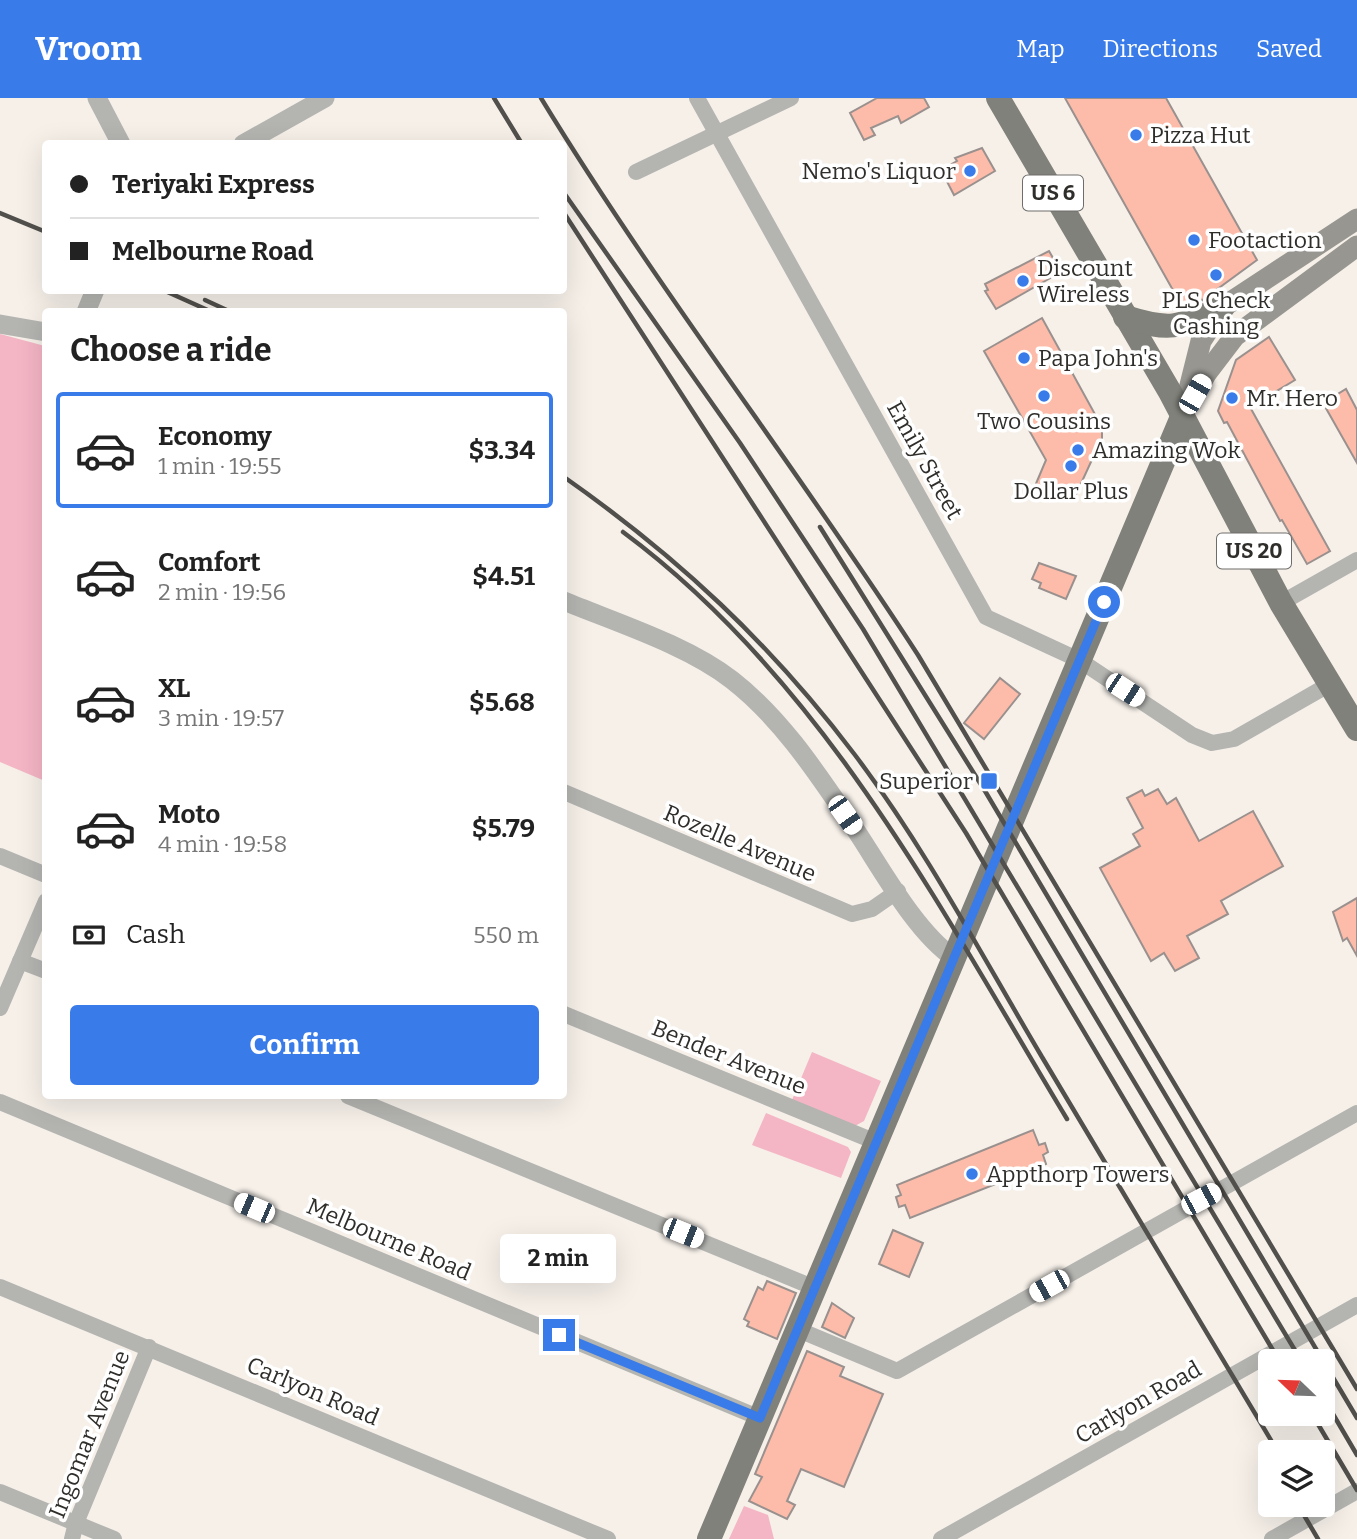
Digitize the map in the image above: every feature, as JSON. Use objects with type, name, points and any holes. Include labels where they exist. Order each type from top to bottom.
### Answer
[{"type":"main road","name":"US 6","points":[[998,98],[1182,417]]},
{"type":"main road","points":[[1125,317],[1164,328],[1185,324],[1223,307],[1357,219]]},
{"type":"main road","points":[[709,1539],[1182,417],[1206,374],[1235,336],[1357,246]]},
{"type":"main road","points":[[1182,417],[1201,341],[1223,307]]},
{"type":"main road","name":"US 20","points":[[1182,417],[1281,603],[1357,729]]},
{"type":"street","points":[[97,98],[119,140]]},
{"type":"street","points":[[250,140],[326,98]]},
{"type":"street","name":"Emily Street","points":[[697,98],[986,617],[1079,660],[1192,735],[1212,743],[1234,739],[1330,684]]},
{"type":"street","points":[[636,172],[791,98]]},
{"type":"street","points":[[0,324],[42,331]]},
{"type":"street","points":[[1281,603],[1357,560]]},
{"type":"street","points":[[567,601],[702,661],[732,679],[787,734],[898,891],[921,929],[954,958]]},
{"type":"street","name":"Rozelle Avenue","points":[[567,793],[852,914],[872,909],[898,891]]},
{"type":"street","points":[[0,856],[42,873]]},
{"type":"street","points":[[0,1008],[42,910]]},
{"type":"street","points":[[20,961],[42,969]]},
{"type":"street","name":"Bender Avenue","points":[[567,1015],[876,1142]]},
{"type":"street","points":[[355,1099],[816,1288]]},
{"type":"street","name":"Melbourne Road","points":[[0,1102],[760,1418]]},
{"type":"street","points":[[799,1330],[897,1371],[1357,1112]]},
{"type":"street","name":"Carlyon Road","points":[[0,1287],[608,1539]]},
{"type":"street","name":"Carlyon Road","points":[[941,1539],[1357,1305]]},
{"type":"street","name":"Ingomar Avenue","points":[[74,1531],[149,1347]]},
{"type":"street","points":[[1272,1539],[1357,1491]]},
{"type":"street","points":[[0,1492],[74,1531],[114,1539]]},
{"type":"shaded area","points":[[0,334],[42,345],[42,780],[0,762]]},
{"type":"shaded area","points":[[812,1052],[881,1081],[864,1121],[855,1126],[792,1100]]},
{"type":"shaded area","points":[[766,1113],[848,1147],[851,1152],[841,1178],[752,1145]]},
{"type":"shaded area","points":[[744,1506],[768,1515],[774,1539],[729,1539]]},
{"type":"building","points":[[877,98],[924,98],[929,107],[901,123],[898,116],[871,128],[875,135],[864,140],[850,113]]},
{"type":"building","points":[[1065,98],[1166,98],[1257,260],[1201,301],[1183,308]]},
{"type":"building","points":[[982,148],[995,171],[954,195],[941,170],[957,161],[955,158]]},
{"type":"building","points":[[1049,251],[1061,272],[996,309],[985,291],[988,290],[985,284]]},
{"type":"building","points":[[1042,318],[1102,427],[1102,438],[1073,501],[1035,486],[1046,460],[984,351]]},
{"type":"building","points":[[1269,337],[1295,380],[1250,407],[1330,551],[1307,564],[1282,520],[1280,521],[1227,422],[1224,423],[1218,411],[1236,360]]},
{"type":"building","points":[[1346,389],[1357,410],[1357,463],[1323,403]]},
{"type":"building","points":[[1039,563],[1076,576],[1066,599],[1039,588],[1041,583],[1032,579]]},
{"type":"building","points":[[1000,678],[1020,694],[984,739],[964,723]]},
{"type":"building","points":[[1158,789],[1167,804],[1176,798],[1199,841],[1253,811],[1283,866],[1221,901],[1228,914],[1187,936],[1199,958],[1175,971],[1164,953],[1151,961],[1100,868],[1140,846],[1133,834],[1143,828],[1127,798],[1142,790],[1145,796]]},
{"type":"building","points":[[1357,898],[1357,956],[1347,938],[1343,941],[1333,912]]},
{"type":"building","name":"Appthorp Towers","points":[[1033,1130],[1039,1145],[1045,1143],[1048,1152],[1043,1155],[1046,1164],[910,1218],[905,1205],[899,1207],[896,1197],[901,1195],[897,1185]]},
{"type":"building","points":[[893,1230],[923,1243],[909,1277],[879,1264]]},
{"type":"building","points":[[767,1281],[796,1293],[777,1339],[747,1326],[749,1322],[744,1319],[758,1287],[763,1290]]},
{"type":"building","points":[[832,1303],[854,1318],[845,1338],[822,1327]]},
{"type":"building","points":[[807,1351],[844,1367],[840,1376],[883,1394],[844,1487],[801,1469],[787,1501],[795,1505],[787,1519],[749,1501],[762,1477],[755,1474]]},
{"type":"railway","points":[[494,98],[520,140]]},
{"type":"railway","points":[[541,98],[632,239],[918,655],[1357,1389]]},
{"type":"railway","points":[[567,197],[740,443],[863,629],[1294,1349]]},
{"type":"railway","points":[[0,213],[42,230]]},
{"type":"railway","points":[[567,218],[966,833],[1272,1349]]},
{"type":"railway","points":[[172,294],[203,308]]},
{"type":"railway","points":[[205,300],[222,308]]},
{"type":"railway","points":[[567,479],[646,538],[720,604],[790,676],[855,755],[930,865],[1271,1440]]},
{"type":"railway","points":[[820,527],[985,791],[1357,1418]]},
{"type":"railway","points":[[623,532],[695,591],[759,657],[819,728],[924,881],[1067,1119]]},
{"type":"railway","points":[[1335,1417],[1357,1455]]},
{"type":"railway","points":[[1319,1426],[1357,1490]]},
{"type":"railway","points":[[1305,1517],[1318,1539]]},
{"type":"place","name":"Pizza Hut","points":[[1136,135]]},
{"type":"place","name":"Nemo's Liquor","points":[[970,171]]},
{"type":"place","name":"Footaction","points":[[1194,240]]},
{"type":"place","name":"PLS Check Cashing","points":[[1216,275]]},
{"type":"place","name":"Discount Wireless","points":[[1023,281]]},
{"type":"place","name":"Papa John's","points":[[1024,358]]},
{"type":"place","name":"Two Cousins","points":[[1044,396]]},
{"type":"place","name":"Mr. Hero","points":[[1232,398]]},
{"type":"place","name":"Amazing Wok","points":[[1078,450]]},
{"type":"place","name":"Dollar Plus","points":[[1071,466]]},
{"type":"place","name":"Superior","points":[[989,781]]},
{"type":"place","name":"Appthorp Towers","points":[[972,1174]]},
{"type":"route","points":[[559,1335],[760,1418],[1104,602]]}]
